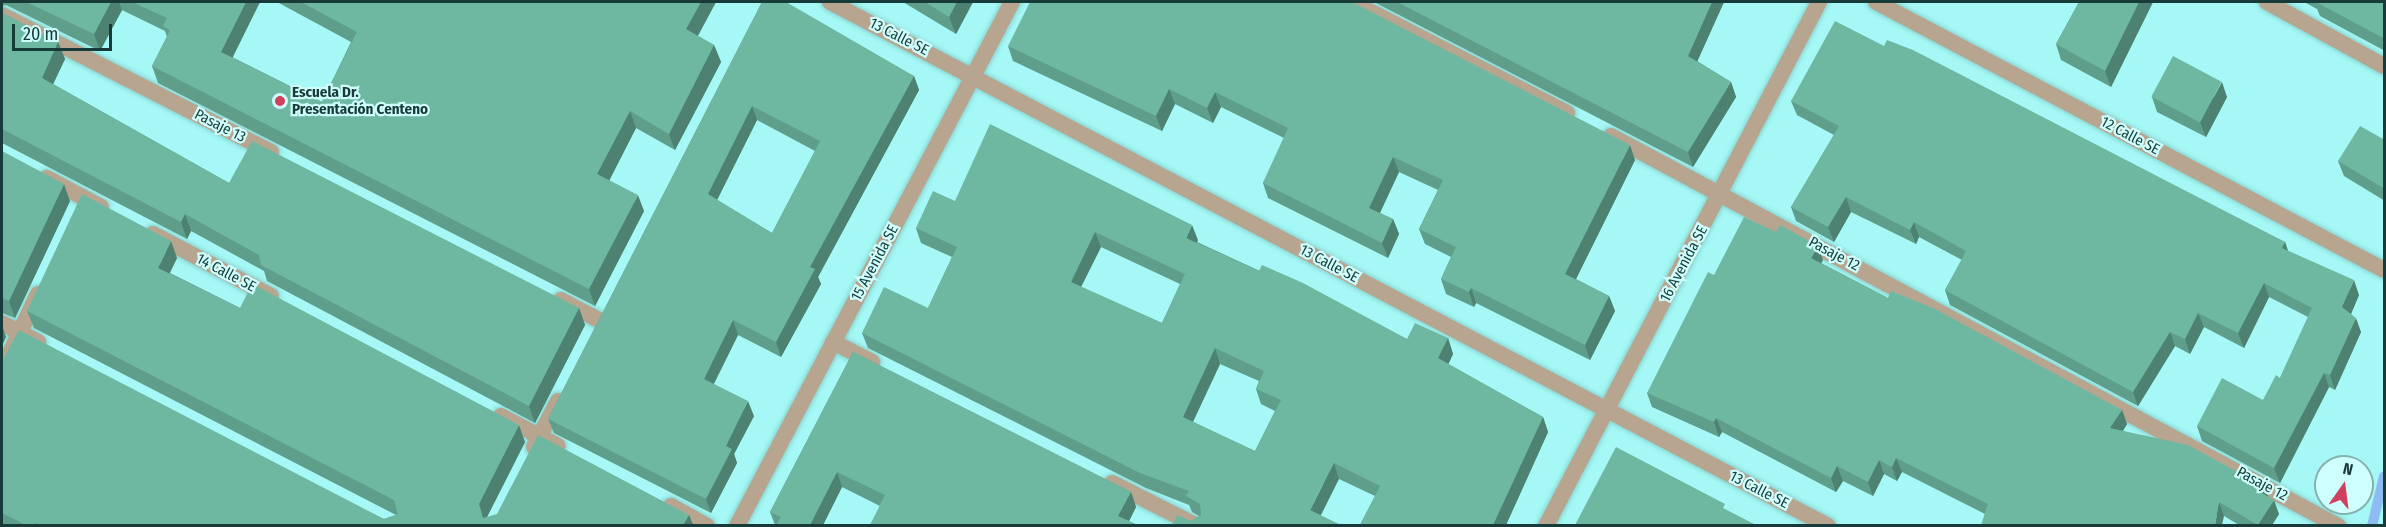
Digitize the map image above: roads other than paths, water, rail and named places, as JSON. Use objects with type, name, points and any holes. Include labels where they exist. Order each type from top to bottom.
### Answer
[{"type":"street","name":"13 Calle SE","points":[[830,2],[1828,525]]},
{"type":"street","name":"15 Avenida SE","points":[[737,525],[1012,2]]},
{"type":"street","name":"Pasaje 12","points":[[1352,2],[1721,193],[2338,525]]},
{"type":"street","name":"16 Avenida SE","points":[[1546,525],[1819,2]]},
{"type":"street","name":"12 Calle SE","points":[[1876,2],[2385,270]]},
{"type":"street","points":[[2267,2],[2385,66]]},
{"type":"street","name":"Pasaje 13","points":[[2,15],[290,162]]},
{"type":"street","points":[[32,170],[115,215]]},
{"type":"street","points":[[73,219],[83,198]]},
{"type":"street","name":"14 Calle SE","points":[[136,226],[285,303]]},
{"type":"street","points":[[2,370],[44,281]]},
{"type":"street","points":[[546,293],[599,320]]},
{"type":"street","points":[[588,341],[610,299]]},
{"type":"street","points":[[2,323],[51,348]]},
{"type":"street","points":[[833,342],[887,369]]},
{"type":"street","points":[[524,466],[567,383]]},
{"type":"street","points":[[487,408],[571,453]]},
{"type":"street","points":[[1090,472],[1197,525]]},
{"type":"street","points":[[655,498],[707,525]]},
{"type":"waterway","points":[[2372,526],[2384,476]]},
{"type":"place","name":"Escuela Dr. Presentación Centeno","points":[[280,101]]}]
